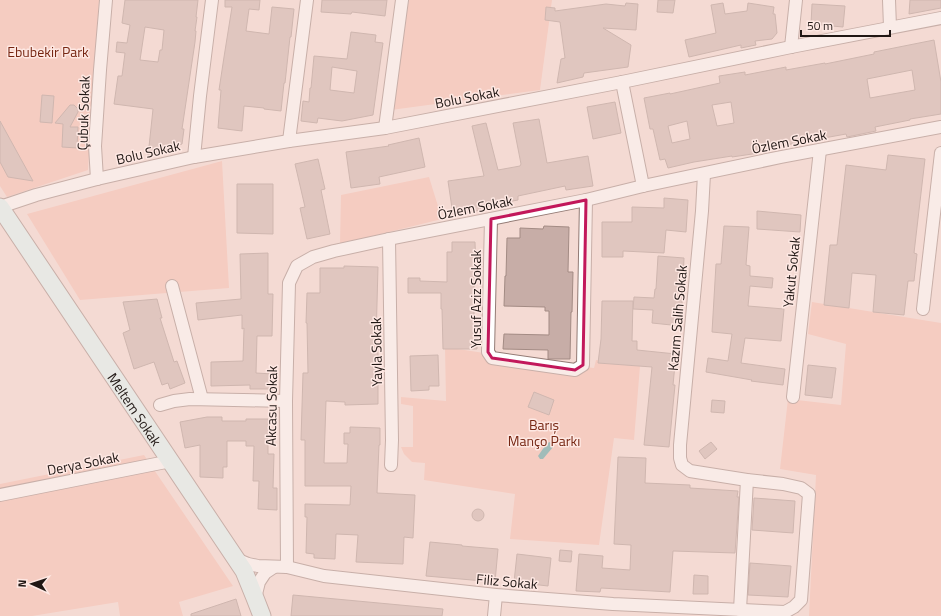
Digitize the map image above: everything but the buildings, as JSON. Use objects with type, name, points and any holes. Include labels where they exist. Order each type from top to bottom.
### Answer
[{"type":"main road","name":"Meltem Sokak","points":[[0,207],[244,571],[262,616]]},
{"type":"street","name":"Çubuk Sokak","points":[[97,179],[95,146],[106,0]]},
{"type":"street","points":[[194,157],[212,0]]},
{"type":"street","points":[[289,141],[307,0]]},
{"type":"street","points":[[385,128],[402,0]]},
{"type":"street","points":[[791,47],[796,0]]},
{"type":"street","points":[[889,0],[890,28]]},
{"type":"street","name":"Bolu Sokak","points":[[0,207],[97,179],[194,157],[289,141],[385,128],[941,18]]},
{"type":"street","points":[[622,82],[643,186]]},
{"type":"street","name":"Özlem Sokak","points":[[313,257],[389,239],[586,200],[643,186],[781,157],[941,127]]},
{"type":"street","name":"Yakut Sokak","points":[[793,397],[820,150]]},
{"type":"street","points":[[923,309],[941,153]]},
{"type":"street","name":"Kazım Salih Sokak","points":[[704,174],[680,458],[682,465],[690,471],[747,480]]},
{"type":"street","name":"Yusuf Aziz Sokak","points":[[491,218],[488,352],[492,358],[575,370],[583,365],[586,200]]},
{"type":"street","name":"Yayla Sokak","points":[[389,239],[392,440],[391,465]]},
{"type":"street","name":"Akcasu Sokak","points":[[287,567],[286,401],[288,283],[297,266],[313,257]]},
{"type":"street","points":[[172,286],[202,399]]},
{"type":"street","points":[[160,405],[190,399],[286,401]]},
{"type":"street","name":"Derya Sokak","points":[[0,495],[171,461]]},
{"type":"street","points":[[740,610],[747,480]]},
{"type":"street","name":"Filiz Sokak","points":[[236,559],[258,566],[287,567],[324,576],[496,596],[613,604],[785,612],[794,607],[800,600],[810,494],[795,486],[747,480]]},
{"type":"street","points":[[255,598],[259,582],[265,573],[274,567]]},
{"type":"street","points":[[494,616],[496,596]]},
{"type":"highlighted area","points":[[586,200],[583,365],[575,370],[492,358],[488,352],[491,219]]},
{"type":"green space","name":"Ebubekir Park","points":[[0,0],[99,0],[88,170],[7,197],[0,186]]},
{"type":"green space","points":[[409,0],[552,0],[540,90],[391,110]]},
{"type":"green space","points":[[222,161],[229,288],[80,300],[27,214]]},
{"type":"green space","points":[[429,177],[442,219],[340,244],[341,195]]},
{"type":"green space","points":[[812,302],[941,323],[941,616],[809,616],[816,475],[780,469],[788,399],[841,405],[846,344],[808,334]]},
{"type":"green space","name":"Barış Manço Parkı","points":[[445,347],[542,362],[594,368],[596,360],[640,366],[634,440],[614,438],[599,545],[510,539],[515,494],[424,480],[425,463],[412,462],[404,454],[401,447],[413,447],[413,406],[401,404],[401,397],[446,401]]},
{"type":"green space","points":[[144,455],[233,586],[179,602],[183,616],[120,616],[118,602],[32,616],[0,616],[0,484]]},
{"type":"water","points":[[550,442],[553,447],[543,459],[540,459],[538,456],[547,443]]}]
